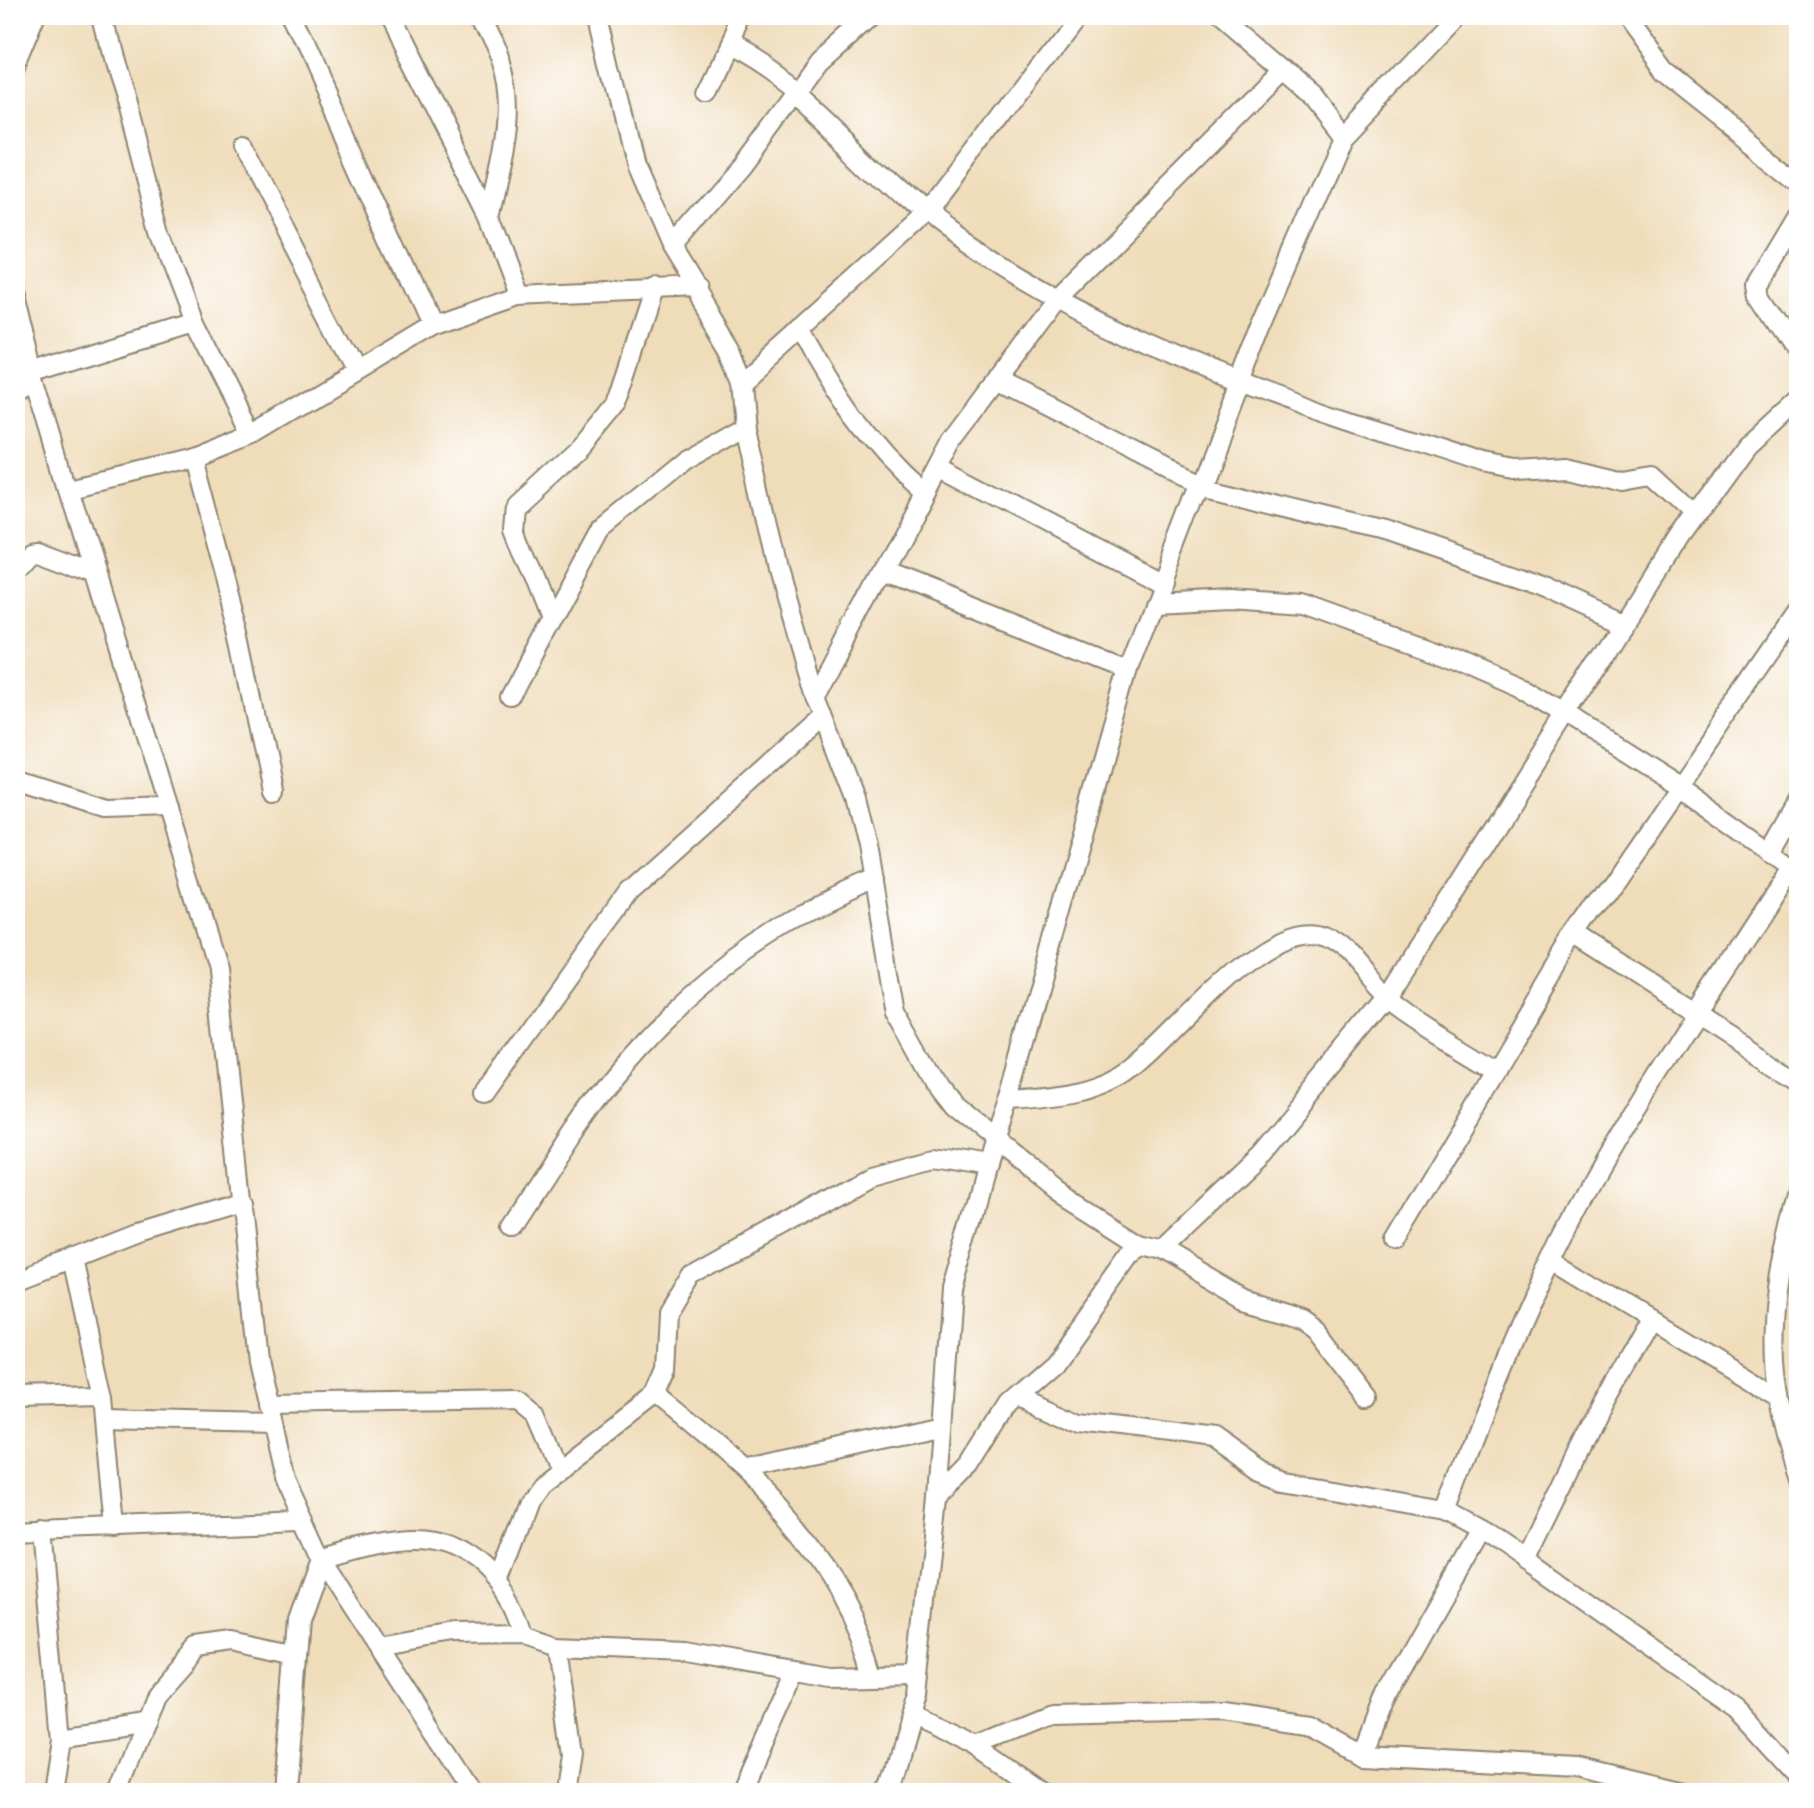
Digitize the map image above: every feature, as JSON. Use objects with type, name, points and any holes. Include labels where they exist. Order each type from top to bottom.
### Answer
[{"type":"street","points":[[12,72],[37,12]]},
{"type":"street","points":[[102,12],[152,207],[194,322],[252,434]]},
{"type":"street","points":[[290,12],[432,326]]},
{"type":"street","points":[[385,12],[489,218],[519,296]]},
{"type":"street","points":[[480,12],[500,50],[510,93],[510,127],[489,218]]},
{"type":"street","points":[[600,12],[636,166],[671,248],[730,345],[743,380],[747,425],[779,570],[819,708],[855,800],[895,1013],[907,1041],[951,1106],[1059,1194],[1138,1244],[1160,1250],[1245,1300],[1302,1318],[1316,1328],[1370,1396]]},
{"type":"street","points":[[705,92],[730,48],[743,12]]},
{"type":"street","points":[[671,248],[798,97],[827,53],[874,12]]},
{"type":"street","points":[[743,380],[926,215],[1080,12]]},
{"type":"street","points":[[1214,12],[1312,96],[1342,135]]},
{"type":"street","points":[[885,1796],[912,1716],[919,1674],[954,1291],[1128,669],[1259,327],[1342,135],[1458,12]]},
{"type":"street","points":[[1621,12],[1665,72],[1802,181]]},
{"type":"street","points":[[730,48],[754,60],[798,97],[926,215],[987,257],[1059,297],[1241,382],[1348,422],[1496,468],[1530,472],[1568,468],[1626,482],[1654,477],[1695,515]]},
{"type":"street","points":[[485,1093],[626,893],[819,708],[952,440],[1059,297],[1282,74]]},
{"type":"street","points":[[238,144],[356,370]]},
{"type":"street","points":[[1802,210],[1757,285],[1802,360]]},
{"type":"street","points":[[12,280],[35,378],[216,970],[257,1357],[271,1422],[301,1520],[321,1558],[476,1796]]},
{"type":"street","points":[[552,616],[515,525],[517,505],[578,448],[616,403],[654,288]]},
{"type":"street","points":[[71,488],[194,458],[252,434],[432,326],[519,296],[697,288]]},
{"type":"street","points":[[12,399],[35,378],[194,322]]},
{"type":"street","points":[[800,328],[860,428],[924,492]]},
{"type":"street","points":[[997,382],[1199,484],[1380,528],[1544,586],[1625,623]]},
{"type":"street","points":[[1160,1250],[1260,1155],[1388,999],[1695,515],[1760,430],[1802,393]]},
{"type":"street","points":[[510,697],[586,547],[614,514],[682,460],[747,425]]},
{"type":"street","points":[[194,458],[238,626],[273,791]]},
{"type":"street","points":[[938,466],[1162,583]]},
{"type":"street","points":[[12,571],[30,551],[36,550],[93,571]]},
{"type":"street","points":[[885,573],[1128,669]]},
{"type":"street","points":[[1154,603],[1232,598],[1302,604],[1454,659],[1520,688],[1567,716],[1676,785],[1796,871],[1696,1014],[1615,1142],[1513,1340],[1446,1510]]},
{"type":"street","points":[[1394,1241],[1575,936],[1802,604]]},
{"type":"street","points":[[12,780],[122,813],[167,808]]},
{"type":"street","points":[[1770,854],[1802,798]]},
{"type":"street","points":[[511,1226],[610,1080],[646,1041],[753,944],[808,910],[873,882]]},
{"type":"street","points":[[1010,1100],[1083,1090],[1121,1074],[1162,1044],[1220,982],[1249,958],[1296,935],[1318,934],[1332,942],[1388,999],[1496,1070]]},
{"type":"street","points":[[1575,936],[1802,1081]]},
{"type":"street","points":[[497,1579],[526,1502],[558,1468],[653,1396],[664,1372],[667,1314],[691,1274],[868,1175],[930,1158],[988,1167]]},
{"type":"street","points":[[1802,1178],[1772,1328],[1776,1396],[1802,1482]]},
{"type":"street","points":[[15,1278],[242,1201]]},
{"type":"street","points":[[938,1496],[1018,1395],[1054,1362],[1138,1244]]},
{"type":"street","points":[[72,1258],[102,1397],[114,1528]]},
{"type":"street","points":[[1552,1259],[1776,1396]]},
{"type":"street","points":[[1526,1561],[1603,1404],[1651,1319]]},
{"type":"street","points":[[1018,1395],[1080,1422],[1212,1440],[1260,1473],[1282,1482],[1446,1510],[1480,1529],[1737,1708],[1802,1779]]},
{"type":"street","points":[[653,1396],[740,1468],[820,1560],[858,1622],[873,1674]]},
{"type":"street","points":[[12,1400],[102,1397]]},
{"type":"street","points":[[267,1402],[517,1399],[535,1414],[558,1468]]},
{"type":"street","points":[[104,1418],[271,1422]]},
{"type":"street","points":[[740,1468],[940,1427]]},
{"type":"street","points":[[12,1531],[301,1520]]},
{"type":"street","points":[[43,1529],[62,1734],[52,1796]]},
{"type":"street","points":[[1364,1755],[1387,1695],[1480,1529]]},
{"type":"street","points":[[321,1558],[415,1539],[464,1555],[497,1579],[515,1608],[522,1635]]},
{"type":"street","points":[[286,1796],[299,1620],[321,1558]]},
{"type":"street","points":[[380,1649],[450,1636],[522,1635],[555,1646],[680,1651],[831,1676],[919,1674]]},
{"type":"street","points":[[114,1796],[154,1694],[196,1646],[234,1642],[294,1655]]},
{"type":"street","points":[[555,1646],[570,1755],[564,1796]]},
{"type":"street","points":[[736,1796],[792,1670]]},
{"type":"street","points":[[977,1746],[1051,1716],[1224,1712],[1310,1725],[1364,1755],[1576,1766],[1701,1796]]},
{"type":"street","points":[[912,1716],[977,1746],[1048,1796]]},
{"type":"street","points":[[62,1734],[144,1720]]},
{"type":"street","points":[[1786,1796],[1802,1792]]}]
